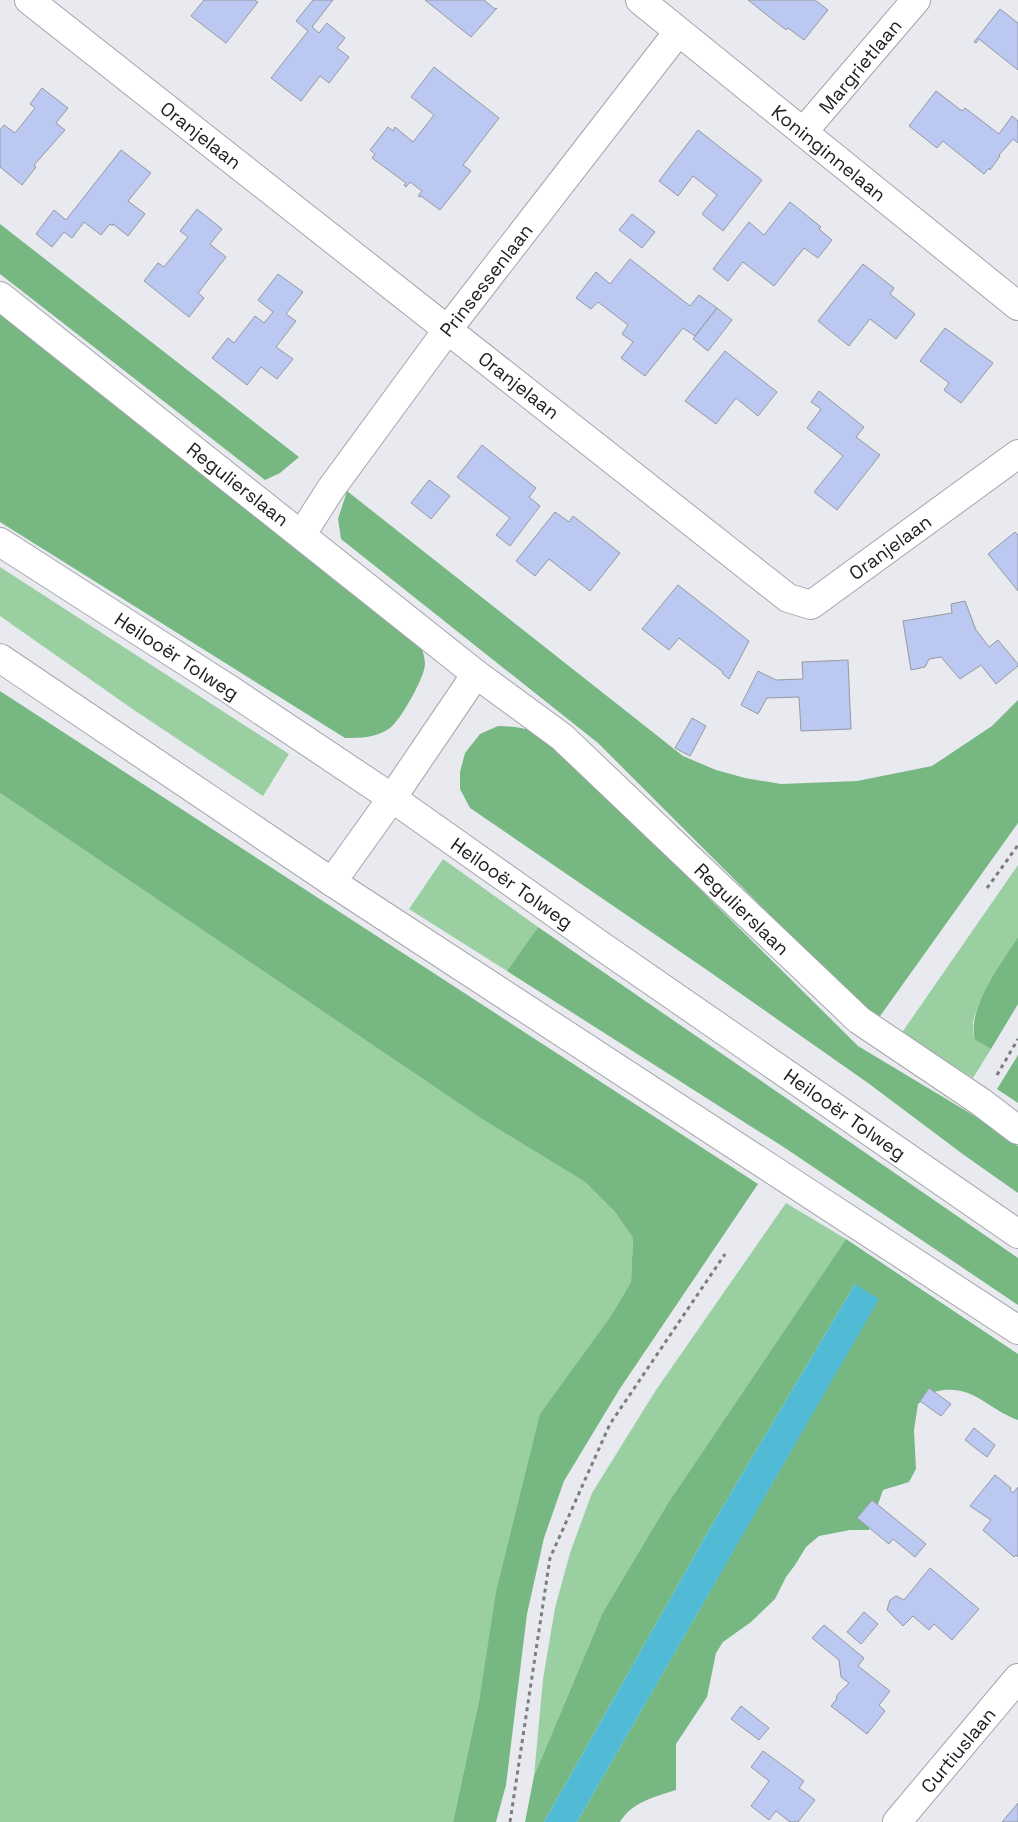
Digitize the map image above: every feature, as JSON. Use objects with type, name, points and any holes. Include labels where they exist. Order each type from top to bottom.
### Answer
[{"type":"main road","name":"Oranjelaan","points":[[29,0],[788,598],[811,605],[1018,454]]},
{"type":"main road","name":"Koninginnelaan","points":[[640,0],[1018,306]]},
{"type":"main road","name":"Margrietlaan","points":[[803,132],[916,0]]},
{"type":"main road","name":"Prinsessenlaan","points":[[302,534],[330,490],[448,329],[678,32]]},
{"type":"main road","name":"Regulierslaan","points":[[0,296],[476,674],[562,737],[859,1020],[981,1102],[1018,1130]]},
{"type":"main road","name":"Heilooër Tolweg","points":[[0,542],[229,689],[392,798],[600,945],[1018,1234]]},
{"type":"main road","points":[[0,658],[332,882],[1018,1330]]},
{"type":"main road","points":[[332,882],[392,798],[476,674]]},
{"type":"main road","name":"Curtiuslaan","points":[[897,1822],[1018,1678]]},
{"type":"path","points":[[987,888],[1018,845]]},
{"type":"path","points":[[981,1102],[1018,1039]]},
{"type":"path","points":[[510,1822],[550,1558],[610,1424],[725,1254]]},
{"type":"green space","points":[[0,224],[299,457],[280,473],[265,480],[0,274]]},
{"type":"green space","points":[[0,311],[418,638],[423,651],[424,670],[400,717],[390,728],[374,736],[345,738],[0,522]]},
{"type":"green space","points":[[347,491],[683,756],[716,770],[745,778],[781,784],[857,781],[932,766],[992,726],[1018,700],[1018,823],[878,1019],[849,994],[598,743],[341,539],[338,519]]},
{"type":"green space","points":[[0,567],[289,754],[263,796],[134,710],[0,616]]},
{"type":"green space","points":[[0,691],[758,1184],[619,1390],[564,1481],[544,1538],[527,1614],[506,1785],[496,1822],[453,1822],[480,1696],[496,1592],[540,1414],[609,1319],[631,1282],[633,1238],[615,1212],[585,1182],[482,1119],[0,793]]},
{"type":"green space","points":[[498,726],[533,731],[561,751],[858,1046],[983,1121],[1018,1146],[1018,1193],[868,1083],[470,808],[460,789],[460,772],[465,753],[480,734]]},
{"type":"green space","points":[[0,793],[482,1119],[585,1182],[615,1212],[633,1238],[631,1282],[609,1319],[480,1696],[453,1822],[0,1822]]},
{"type":"green space","points":[[443,859],[538,927],[507,971],[409,909]]},
{"type":"green space","points":[[1018,865],[1018,937],[979,1003],[973,1021],[975,1040],[991,1049],[973,1078],[901,1034]]},
{"type":"green space","points":[[538,927],[1018,1258],[1018,1305],[785,1148],[507,971]]},
{"type":"green space","points":[[1018,937],[1018,1004],[991,1049],[975,1040],[976,1014],[987,987]]},
{"type":"green space","points":[[1018,1055],[1018,1103],[997,1089]]},
{"type":"green space","points":[[786,1203],[846,1239],[668,1503],[603,1612],[534,1776],[543,1679],[555,1608],[570,1553],[592,1493],[656,1390]]},
{"type":"green space","points":[[846,1239],[1018,1354],[1018,1420],[1007,1416],[971,1394],[961,1391],[935,1392],[918,1404],[914,1430],[916,1469],[909,1482],[883,1490],[869,1530],[850,1530],[819,1536],[806,1547],[786,1577],[775,1599],[751,1622],[723,1642],[716,1653],[707,1697],[676,1744],[676,1790],[637,1805],[620,1822],[577,1822],[878,1300],[855,1284],[709,1530],[544,1822],[525,1822],[534,1776],[603,1612],[668,1503]]},
{"type":"water","points":[[855,1284],[879,1299],[577,1822],[544,1822],[709,1530]]},
{"type":"building","points":[[204,0],[254,0],[258,2],[226,43],[191,16]]},
{"type":"building","points":[[313,0],[333,0],[312,27],[319,33],[327,23],[345,38],[337,48],[349,57],[329,83],[320,76],[301,101],[271,78],[308,31],[296,21]]},
{"type":"building","points":[[425,0],[484,0],[495,9],[497,8],[471,37]]},
{"type":"building","points":[[748,0],[815,0],[828,10],[804,40],[788,28],[786,30]]},
{"type":"building","points":[[1000,9],[1018,23],[1018,70],[979,39],[976,43],[974,42]]},
{"type":"building","points":[[434,67],[499,118],[463,165],[471,171],[440,210],[421,196],[418,196],[422,191],[410,182],[406,187],[404,185],[406,183],[372,158],[375,154],[370,150],[388,127],[393,131],[395,127],[413,142],[434,115],[411,97]]},
{"type":"building","points":[[42,88],[68,108],[56,123],[65,130],[34,165],[36,167],[22,185],[0,167],[0,130],[4,125],[15,133],[35,108],[30,104]]},
{"type":"building","points":[[936,91],[962,111],[965,108],[999,134],[1012,116],[1018,121],[1018,143],[1013,139],[999,155],[990,170],[989,168],[984,174],[943,141],[937,148],[909,126]]},
{"type":"building","points":[[698,130],[762,180],[723,231],[702,214],[717,195],[693,176],[678,196],[659,181]]},
{"type":"building","points":[[121,150],[151,173],[128,201],[145,214],[128,236],[113,224],[112,226],[110,224],[101,235],[84,222],[72,238],[64,232],[52,247],[36,234],[54,210],[66,220]]},
{"type":"building","points":[[790,202],[821,227],[819,229],[832,240],[818,258],[804,248],[774,286],[743,262],[728,281],[713,269],[749,222],[764,235]]},
{"type":"building","points":[[197,209],[222,229],[210,244],[226,257],[198,293],[204,298],[189,317],[144,281],[158,263],[164,267],[188,237],[180,231]]},
{"type":"building","points":[[632,214],[655,232],[642,248],[619,230]]},
{"type":"building","points":[[630,259],[690,306],[699,295],[717,308],[695,336],[683,328],[645,376],[621,358],[633,342],[622,334],[628,325],[598,302],[591,309],[576,298],[596,272],[610,284]]},
{"type":"building","points":[[863,264],[894,288],[890,294],[915,314],[896,339],[870,319],[849,346],[818,321]]},
{"type":"building","points":[[278,274],[303,292],[286,314],[296,321],[276,347],[293,359],[277,379],[261,367],[247,385],[212,358],[228,338],[234,343],[255,316],[264,323],[273,312],[258,300]]},
{"type":"building","points":[[717,308],[732,320],[708,351],[693,339]]},
{"type":"building","points":[[945,328],[993,363],[961,403],[944,390],[949,383],[920,361]]},
{"type":"building","points":[[725,351],[777,392],[758,416],[736,398],[716,424],[685,401]]},
{"type":"building","points":[[819,391],[864,427],[856,437],[880,455],[837,510],[814,492],[843,456],[807,428],[821,409],[811,402]]},
{"type":"building","points":[[482,445],[536,488],[529,497],[540,506],[510,546],[496,535],[510,518],[457,477]]},
{"type":"building","points":[[429,480],[450,496],[431,519],[411,503]]},
{"type":"building","points":[[555,512],[569,522],[573,516],[620,553],[590,591],[549,559],[535,576],[516,561]]},
{"type":"building","points":[[1015,532],[1018,535],[1018,591],[988,554]]},
{"type":"building","points":[[678,585],[749,641],[729,679],[723,672],[679,638],[669,650],[642,629]]},
{"type":"building","points":[[965,601],[976,630],[989,647],[998,640],[1018,664],[996,684],[981,665],[960,679],[941,657],[929,659],[925,667],[911,670],[903,621],[952,613],[951,604]]},
{"type":"building","points":[[848,660],[851,729],[801,731],[799,697],[767,698],[758,714],[741,705],[758,671],[776,680],[803,679],[802,662]]},
{"type":"building","points":[[692,718],[706,726],[690,756],[675,748]]},
{"type":"building","points":[[929,1388],[951,1404],[941,1416],[920,1401]]},
{"type":"building","points":[[974,1428],[995,1445],[987,1457],[965,1440]]},
{"type":"building","points":[[995,1475],[1011,1488],[1010,1490],[1013,1493],[1018,1487],[1018,1557],[1016,1555],[1014,1557],[983,1530],[991,1520],[970,1506]]},
{"type":"building","points":[[872,1500],[926,1544],[915,1557],[893,1539],[889,1544],[857,1518]]},
{"type":"building","points":[[930,1568],[979,1609],[952,1640],[934,1624],[929,1630],[913,1616],[903,1626],[887,1610],[890,1600],[896,1596],[904,1600]]},
{"type":"building","points":[[864,1612],[878,1624],[861,1644],[847,1632]]},
{"type":"building","points":[[824,1625],[864,1658],[858,1666],[890,1691],[879,1705],[885,1711],[867,1734],[831,1706],[836,1700],[837,1695],[849,1683],[841,1677],[839,1660],[812,1638]]},
{"type":"building","points":[[741,1706],[769,1728],[759,1740],[731,1719]]},
{"type":"building","points":[[763,1751],[804,1781],[799,1788],[815,1800],[798,1822],[790,1822],[776,1811],[769,1820],[751,1806],[769,1781],[751,1767]]},
{"type":"building","points":[[1018,1803],[1018,1822],[1002,1822]]}]
